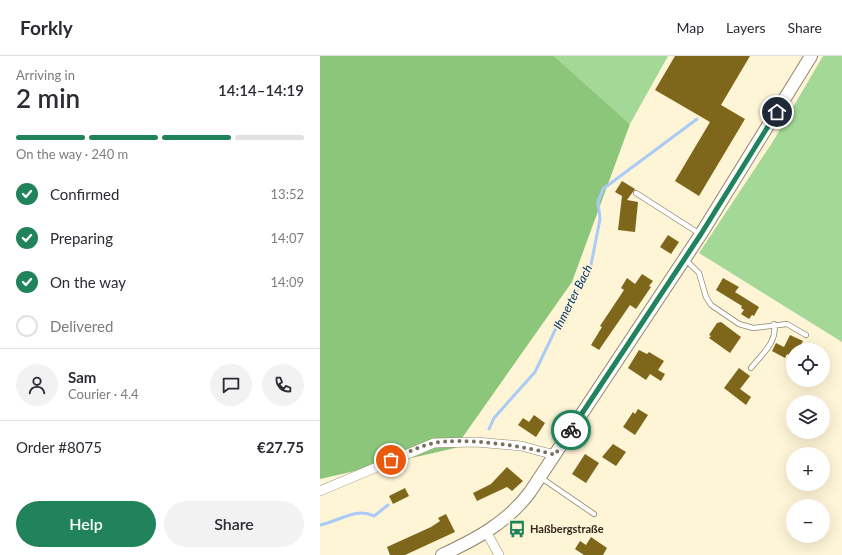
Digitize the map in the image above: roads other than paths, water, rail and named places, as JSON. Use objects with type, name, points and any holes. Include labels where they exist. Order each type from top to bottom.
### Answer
[{"type":"main road","points":[[442,555],[487,533],[520,505],[555,455],[685,259],[811,56]]},
{"type":"street","points":[[320,491],[434,443],[455,442],[521,446],[555,455]]},
{"type":"street","points":[[487,533],[498,555]]},
{"type":"lane","points":[[636,193],[701,234]]},
{"type":"lane","points":[[685,259],[699,274],[706,297],[712,305],[739,324],[753,328],[774,324],[787,324],[806,335]]},
{"type":"lane","points":[[751,368],[774,340],[776,333],[774,324]]},
{"type":"lane","points":[[540,477],[594,514]]},
{"type":"waterway","name":"Ihmerter Bach","points":[[489,429],[494,418],[535,372],[560,320],[591,265],[600,219],[598,202],[603,189],[697,119]]},
{"type":"waterway","name":"Ihmerter Bach","points":[[320,525],[354,514],[361,513],[374,516],[388,505]]},
{"type":"place","name":"Haßbergstraße","points":[[517,529]]}]
